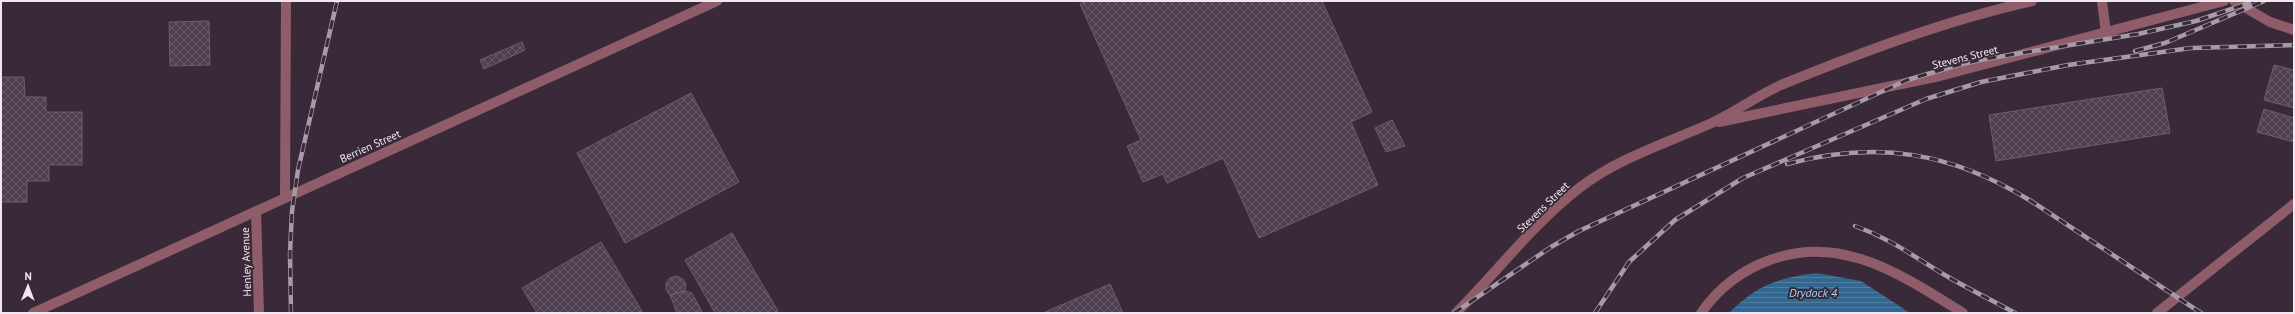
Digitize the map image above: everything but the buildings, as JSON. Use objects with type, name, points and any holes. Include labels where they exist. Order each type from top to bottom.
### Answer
[{"type":"street","points":[[285,198],[286,1]]},
{"type":"street","name":"Berrien Street","points":[[33,313],[717,1]]},
{"type":"street","name":"Stevens Street","points":[[1456,313],[1555,210],[1579,188],[1612,167],[1710,124],[1787,83],[1919,34],[1990,10],[2032,1]]},
{"type":"street","points":[[2102,1],[2106,33]]},
{"type":"street","name":"Stevens Street","points":[[1710,124],[1940,76],[2224,1]]},
{"type":"street","points":[[2234,1],[2270,22],[2294,30]]},
{"type":"street","points":[[2157,313],[2294,204]]},
{"type":"street","name":"Henley Avenue","points":[[256,211],[259,313]]},
{"type":"street","points":[[1701,313],[1724,288],[1750,267],[1781,257],[1818,252],[1858,258],[1882,267],[1963,313]]},
{"type":"water","name":"Drydock 4","points":[[1816,273],[1861,281],[1910,313],[1729,313],[1739,303],[1758,289],[1768,284],[1790,277]]},
{"type":"railway","points":[[291,313],[290,253],[292,211],[298,170],[337,1]]},
{"type":"railway","points":[[1454,313],[1551,247],[1579,231],[1907,80],[1958,65],[1985,59],[2138,34],[2196,21],[2255,1]]},
{"type":"railway","points":[[2135,51],[2165,43],[2264,1]]},
{"type":"railway","points":[[1595,313],[1629,262],[1675,220],[1743,178],[1926,99],[1981,82],[2068,65],[2191,48],[2294,45]]},
{"type":"railway","points":[[1787,164],[1820,157],[1852,153],[1883,152],[1913,155],[1943,161],[1972,171],[2001,184],[2031,201],[2201,313]]},
{"type":"railway","points":[[1855,226],[1893,243],[1950,278],[2015,313]]}]
